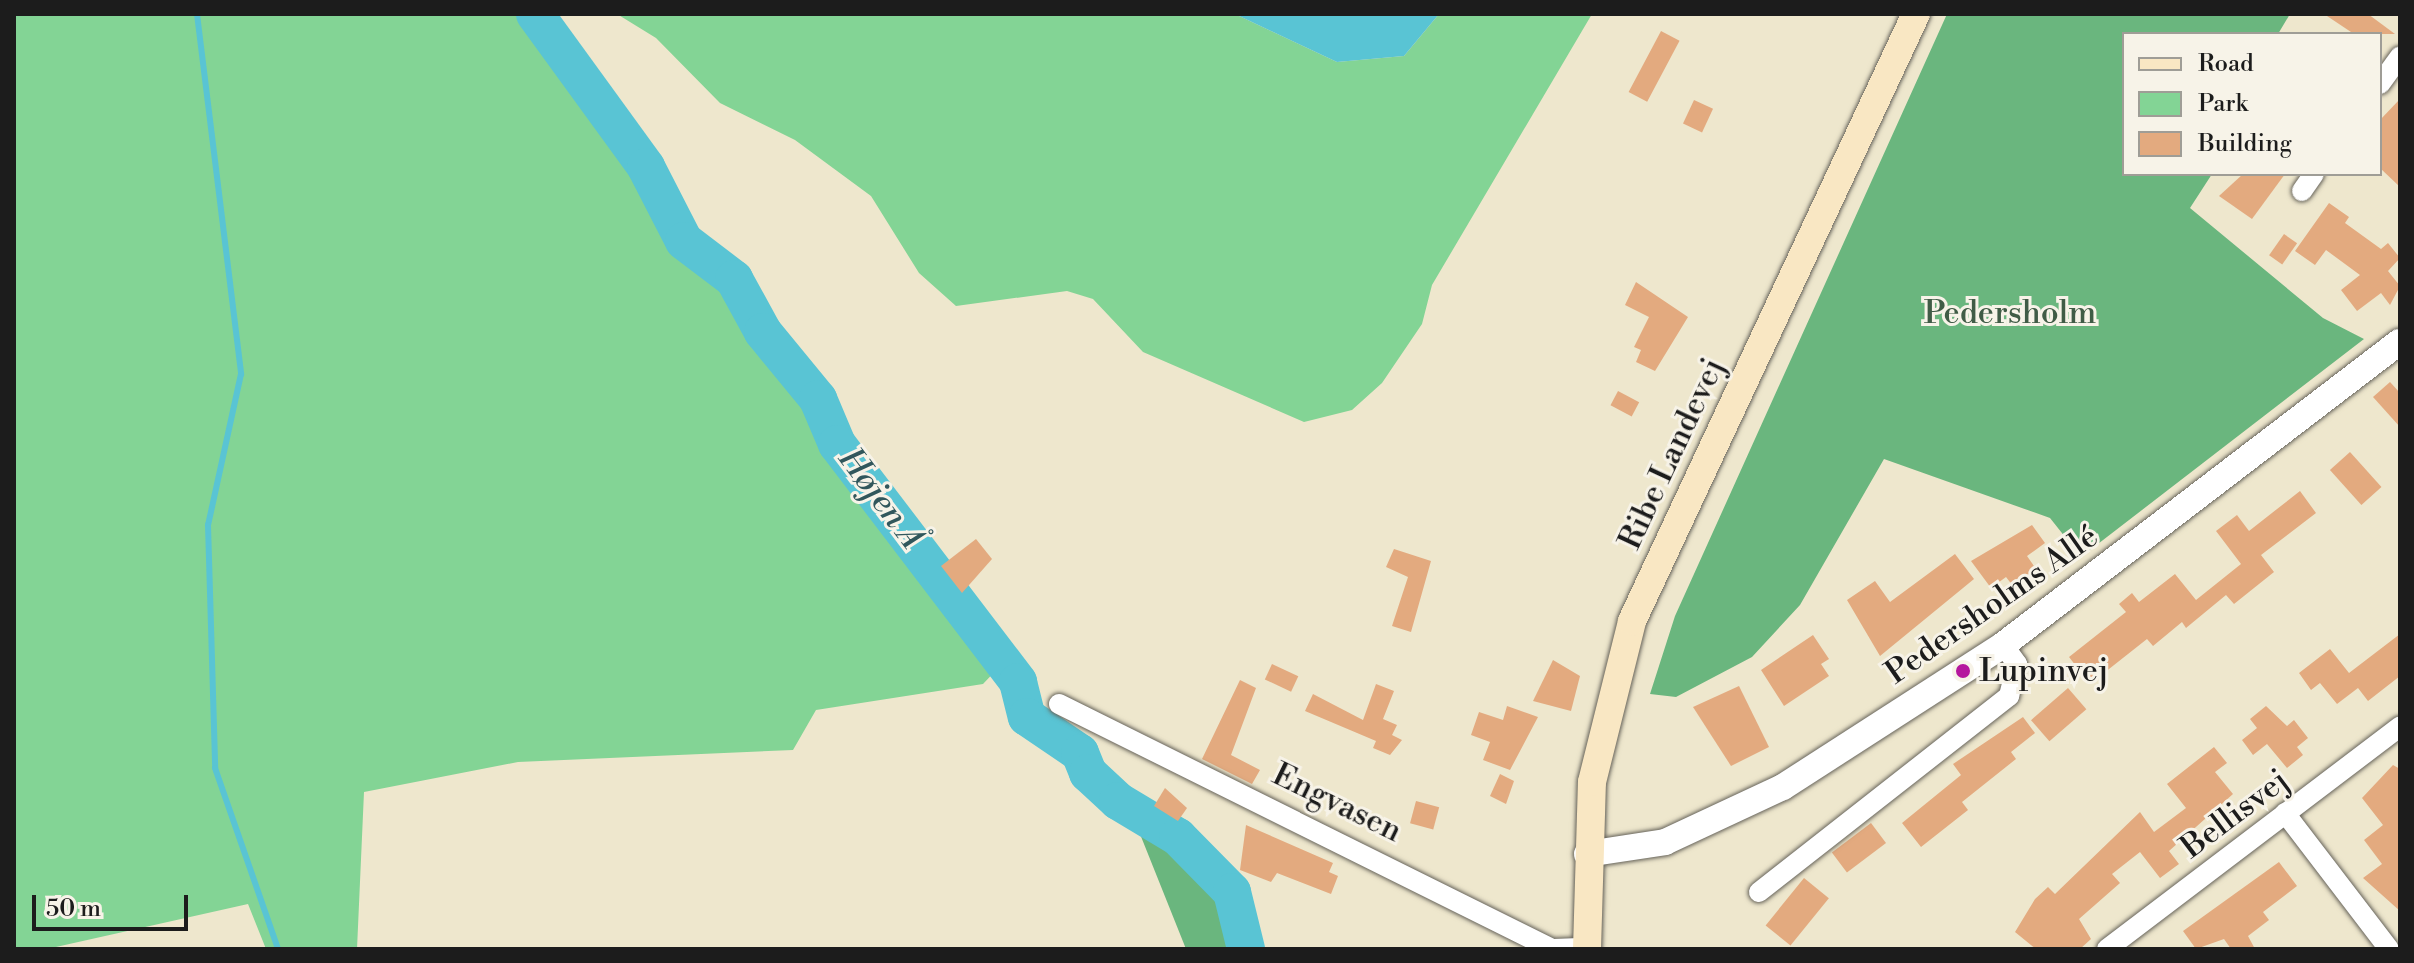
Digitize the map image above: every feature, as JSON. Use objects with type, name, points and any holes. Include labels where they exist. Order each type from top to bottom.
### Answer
[{"type":"main road","name":"Ribe Landevej","points":[[1587,949],[1587,854],[1607,703],[1632,621],[1916,14]]},
{"type":"street","points":[[2382,81],[2400,56]]},
{"type":"street","points":[[2302,191],[2313,176]]},
{"type":"street","name":"Pedersholms Allé","points":[[1587,854],[1625,852],[1717,821],[2003,645],[2400,342]]},
{"type":"street","points":[[1759,892],[2009,696],[2017,664],[2003,645]]},
{"type":"street","name":"Engvasen","points":[[1059,704],[1552,949],[1587,949]]},
{"type":"street","name":"Bellisvej","points":[[2107,949],[2400,727]]},
{"type":"street","points":[[2285,813],[2389,949]]},
{"type":"green space","points":[[14,14],[535,14],[646,167],[684,241],[734,279],[763,332],[818,399],[837,444],[1003,663],[983,684],[816,710],[793,750],[518,762],[364,792],[357,949],[266,949],[248,904],[47,949],[14,949]]},
{"type":"green space","points":[[617,14],[1235,14],[1337,62],[1404,56],[1439,14],[1592,14],[1432,285],[1422,324],[1382,383],[1352,410],[1304,422],[1143,352],[1093,299],[1067,291],[956,306],[919,273],[871,196],[795,140],[720,103],[656,38]]},
{"type":"green space","name":"Pedersholm","points":[[1947,14],[2290,14],[2279,32],[2122,32],[2122,176],[2211,176],[2190,208],[2323,318],[2364,339],[2081,557],[2050,518],[1884,459],[1800,605],[1752,657],[1676,697],[1650,694],[1675,616]]},
{"type":"green space","points":[[1136,824],[1192,840],[1227,872],[1257,949],[1186,949]]},
{"type":"water","points":[[1235,14],[1439,14],[1404,56],[1337,62]]},
{"type":"building","points":[[2324,14],[2368,14],[2395,34],[2382,32],[2351,32]]},
{"type":"building","points":[[1661,31],[1680,41],[1647,102],[1629,92]]},
{"type":"building","points":[[2400,99],[2400,187],[2382,170],[2382,118]]},
{"type":"building","points":[[1694,100],[1713,109],[1702,132],[1683,124]]},
{"type":"building","points":[[2241,176],[2284,176],[2252,219],[2219,196]]},
{"type":"building","points":[[2329,203],[2349,217],[2345,223],[2381,249],[2388,243],[2400,258],[2388,271],[2400,286],[2390,305],[2381,293],[2357,311],[2341,290],[2360,275],[2326,250],[2315,265],[2295,251]]},
{"type":"building","points":[[2284,234],[2297,243],[2282,264],[2269,255]]},
{"type":"building","points":[[1636,282],[1688,317],[1655,371],[1636,362],[1641,350],[1634,347],[1649,317],[1625,305]]},
{"type":"building","points":[[2390,382],[2400,393],[2400,427],[2373,397]]},
{"type":"building","points":[[1618,391],[1639,402],[1632,416],[1610,405]]},
{"type":"building","points":[[2350,452],[2381,487],[2361,505],[2330,470]]},
{"type":"building","points":[[2300,491],[2316,513],[2261,555],[2274,572],[2234,604],[2226,595],[2186,628],[2182,622],[2153,646],[2147,639],[2090,684],[2069,657],[2126,612],[2119,604],[2132,593],[2139,602],[2175,574],[2196,600],[2241,564],[2216,531],[2237,515],[2249,531]]},
{"type":"building","points":[[2032,525],[2045,543],[2027,556],[2036,569],[2013,586],[2006,577],[1991,588],[1971,561]]},
{"type":"building","points":[[976,539],[992,559],[962,593],[941,566]]},
{"type":"building","points":[[1394,549],[1431,561],[1411,632],[1392,626],[1408,577],[1386,567]]},
{"type":"building","points":[[1955,554],[1974,579],[1880,656],[1847,600],[1875,581],[1890,602]]},
{"type":"building","points":[[2400,634],[2400,676],[2368,701],[2358,688],[2337,704],[2320,683],[2311,690],[2299,673],[2330,649],[2349,673]]},
{"type":"building","points":[[1813,635],[1829,659],[1821,664],[1829,676],[1784,706],[1761,670]]},
{"type":"building","points":[[1553,660],[1580,676],[1571,711],[1533,701]]},
{"type":"building","points":[[1272,664],[1298,676],[1291,692],[1265,679]]},
{"type":"building","points":[[1240,680],[1256,688],[1231,755],[1260,770],[1252,784],[1202,759]]},
{"type":"building","points":[[1376,684],[1394,691],[1383,719],[1397,725],[1392,735],[1402,740],[1390,755],[1373,748],[1376,741],[1305,711],[1313,694],[1363,720]]},
{"type":"building","points":[[1739,686],[1769,747],[1731,766],[1693,707]]},
{"type":"building","points":[[2068,688],[2086,709],[2049,741],[2031,720]]},
{"type":"building","points":[[1507,706],[1538,717],[1510,770],[1483,760],[1490,742],[1471,735],[1479,712],[1503,720]]},
{"type":"building","points":[[2266,706],[2287,726],[2294,720],[2308,738],[2297,747],[2303,755],[2287,768],[2267,744],[2253,755],[2242,740],[2257,728],[2250,719]]},
{"type":"building","points":[[2023,717],[2035,733],[2011,752],[2016,759],[1962,802],[1968,810],[1921,847],[1902,823],[1961,775],[1953,764]]},
{"type":"building","points":[[2214,747],[2227,763],[2215,772],[2233,794],[2169,851],[2179,864],[2160,878],[2140,852],[2112,874],[2120,883],[2079,919],[2091,939],[2080,949],[2036,949],[2015,932],[2035,899],[2048,887],[2055,894],[2140,812],[2154,832],[2186,808],[2167,784]]},
{"type":"building","points":[[2393,765],[2400,769],[2400,911],[2363,878],[2382,864],[2364,840],[2383,825],[2362,798]]},
{"type":"building","points":[[1500,774],[1514,781],[1506,804],[1490,796]]},
{"type":"building","points":[[1165,788],[1187,808],[1178,821],[1154,806]]},
{"type":"building","points":[[1416,801],[1439,807],[1433,829],[1410,823]]},
{"type":"building","points":[[1871,823],[1886,843],[1847,872],[1832,852]]},
{"type":"building","points":[[1246,825],[1333,863],[1329,872],[1338,876],[1331,894],[1277,873],[1271,882],[1240,870]]},
{"type":"building","points":[[2279,862],[2297,886],[2263,912],[2269,920],[2248,936],[2255,949],[2231,949],[2224,939],[2196,949],[2183,931]]},
{"type":"building","points":[[1804,878],[1829,898],[1790,946],[1766,925]]},
{"type":"waterway","points":[[197,14],[241,374],[208,525],[215,768],[278,949]]},
{"type":"waterway","name":"Højen Å","points":[[535,14],[646,167],[684,241],[734,279],[763,332],[818,399],[837,444],[1018,682],[1027,717],[1080,753],[1088,773],[1118,801],[1178,837],[1232,892],[1246,949]]},
{"type":"place","name":"Lupinvej","points":[[1963,671]]}]
